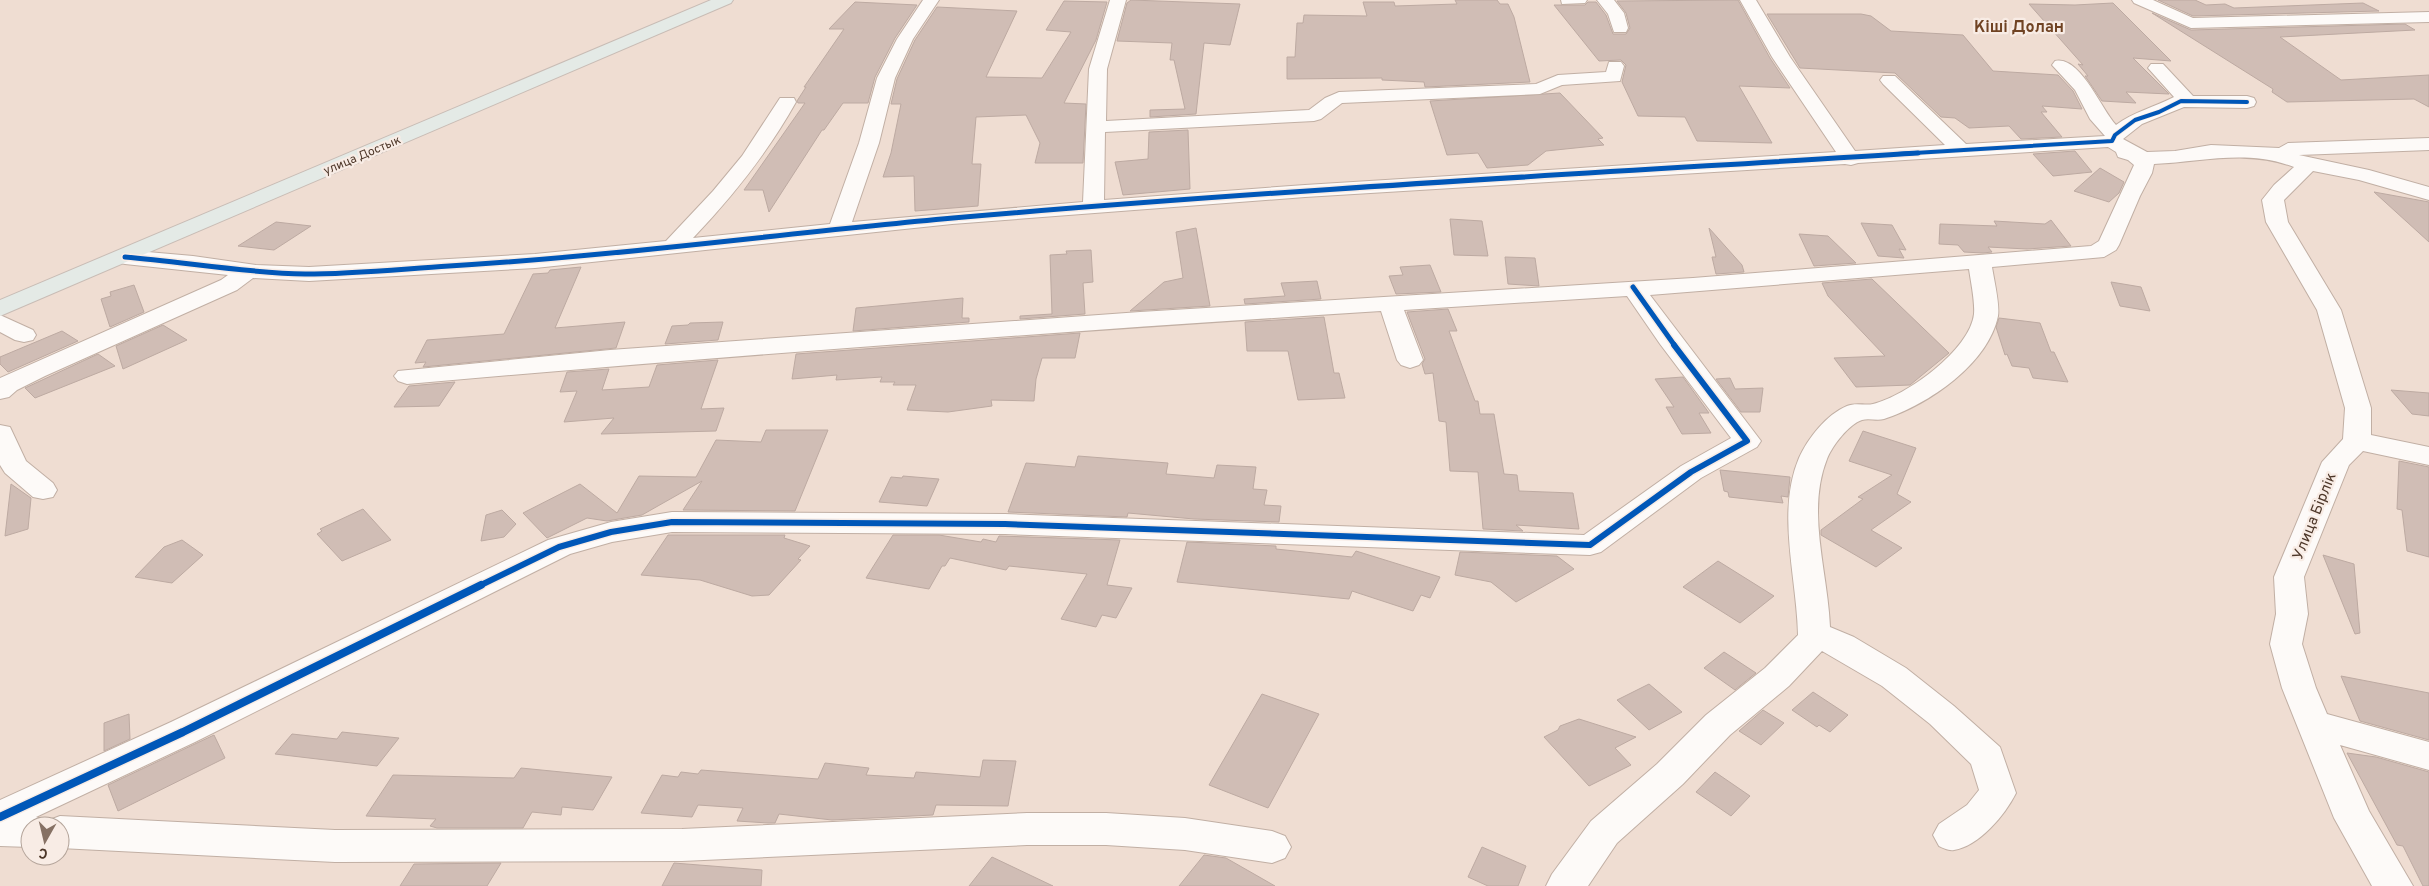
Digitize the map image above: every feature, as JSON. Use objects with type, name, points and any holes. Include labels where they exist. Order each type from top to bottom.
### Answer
[{"type":"main road","name":"улица Достык","points":[[0,309],[725,0]]},
{"type":"street","points":[[839,229],[869,143],[886,78],[905,38],[931,0]]},
{"type":"street","points":[[1094,207],[1098,69],[1108,29],[1118,0]]},
{"type":"street","points":[[1605,0],[1616,13],[1620,28]]},
{"type":"street","points":[[1748,0],[1781,57],[1851,158]]},
{"type":"street","points":[[2140,0],[2191,23],[2429,17]]},
{"type":"street","points":[[407,376],[600,359],[1140,319],[1633,287],[1693,285],[2096,252],[2108,245],[2129,196],[2142,173],[2144,164],[2113,138],[2083,88],[2060,65]]},
{"type":"street","points":[[1097,127],[1314,115],[1323,110],[1327,102],[1339,98],[1540,89],[1558,80],[1614,77],[1615,66]]},
{"type":"street","points":[[2156,68],[2188,101]]},
{"type":"street","points":[[1889,80],[1962,151]]},
{"type":"street","points":[[125,257],[193,263],[248,271],[309,274],[535,261],[839,229],[1094,207],[1454,180],[1568,176],[2085,143],[2113,138],[2135,120],[2181,101],[2247,102]]},
{"type":"street","points":[[673,246],[719,198],[756,154],[787,102]]},
{"type":"street","points":[[2085,143],[2147,158],[2166,158],[2210,151],[2276,153],[2303,162],[2362,174],[2429,194]]},
{"type":"street","points":[[2276,153],[2282,149],[2429,144]]},
{"type":"street","points":[[2303,162],[2305,168],[2281,189],[2273,200],[2276,222],[2329,310],[2358,408],[2357,440],[2429,456]]},
{"type":"street","points":[[1566,886],[1604,832],[1670,774],[1718,725],[1778,677],[1814,638],[1804,500],[1809,468],[1827,436],[1856,412],[1875,413],[1905,401],[1945,375],[1974,346],[1986,315],[1980,263]]},
{"type":"street","points":[[0,391],[8,384],[36,371],[229,285],[248,271]]},
{"type":"street","points":[[0,817],[183,732],[559,548],[619,530],[672,522],[1005,524],[1590,545],[1690,472],[1747,441],[1669,339],[1633,287]]},
{"type":"street","points":[[1390,304],[1410,360]]},
{"type":"street","points":[[0,322],[24,335]]},
{"type":"street","points":[[0,433],[9,460],[20,475],[43,490]]},
{"type":"street","name":"Улица Бірлік","points":[[2357,440],[2336,462],[2289,577],[2292,614],[2286,644],[2299,688],[2353,818],[2393,886]]},
{"type":"street","points":[[1815,634],[1842,646],[1894,677],[1942,715],[1987,757],[1998,793],[1980,816],[1952,836]]},
{"type":"street","points":[[2314,724],[2429,756]]},
{"type":"street","points":[[70,833],[335,846],[682,845],[1027,829],[1106,829],[1186,834],[1272,848]]},
{"type":"street","points":[[0,830],[20,831]]},
{"type":"building","points":[[1131,0],[1240,4],[1230,45],[1204,43],[1196,114],[1150,117],[1150,110],[1185,109],[1174,60],[1170,60],[1172,43],[1117,41],[1127,3]]},
{"type":"building","points":[[1455,0],[1497,0],[1500,4],[1508,4],[1514,17],[1530,82],[1425,87],[1424,82],[1382,80],[1382,78],[1287,79],[1287,57],[1295,57],[1297,23],[1303,23],[1304,15],[1367,16],[1363,2],[1394,2],[1395,6],[1457,4]]},
{"type":"building","points":[[1738,0],[1770,58],[1790,88],[1739,86],[1772,143],[1697,141],[1685,117],[1638,116],[1622,82],[1626,65],[1621,60],[1599,61],[1554,5],[1585,5],[1588,2],[1596,2],[1606,15],[1613,34],[1626,34],[1630,28],[1626,13],[1617,1]]},
{"type":"building","points":[[2158,0],[2195,0],[2206,5],[2225,4],[2234,8],[2363,3],[2379,11],[2193,16]]},
{"type":"building","points":[[1064,1],[1107,2],[1096,40],[1064,103],[1086,104],[1083,163],[1035,163],[1040,143],[1026,115],[976,117],[972,164],[981,164],[978,206],[915,211],[914,176],[883,177],[891,153],[901,104],[891,104],[897,79],[915,40],[937,7],[1017,11],[986,77],[1042,78],[1071,32],[1046,30]]},
{"type":"building","points":[[855,2],[917,5],[895,38],[875,77],[868,103],[843,103],[824,130],[822,130],[769,212],[763,190],[744,190],[805,103],[798,103],[797,101],[806,87],[804,87],[844,29],[829,29]]},
{"type":"building","points":[[2113,3],[2171,61],[2133,58],[2169,94],[2126,92],[2136,103],[2102,101],[2085,76],[2088,76],[2078,64],[2083,65],[2029,4],[2075,5]]},
{"type":"building","points":[[2152,13],[2191,30],[2405,24],[2415,30],[2280,37],[2341,80],[2429,75],[2429,107],[2414,99],[2287,102],[2272,92],[2273,89]]},
{"type":"building","points":[[1767,14],[1861,14],[1871,16],[1891,31],[1963,35],[1993,71],[2058,75],[2073,91],[2082,109],[2042,106],[2047,112],[2041,112],[2062,137],[2021,139],[2009,126],[1969,128],[1955,118],[1941,117],[1895,73],[1800,68]]},
{"type":"building","points":[[1560,93],[1603,138],[1598,139],[1604,145],[1546,151],[1528,165],[1487,168],[1478,153],[1447,155],[1430,101]]},
{"type":"building","points":[[1188,130],[1190,189],[1123,195],[1115,162],[1148,159],[1149,132]]},
{"type":"building","points":[[2075,151],[2092,172],[2053,176],[2033,154]]},
{"type":"building","points":[[2100,168],[2124,182],[2119,193],[2109,202],[2074,191]]},
{"type":"building","points":[[2374,192],[2429,202],[2429,242]]},
{"type":"building","points":[[1450,219],[1482,221],[1488,256],[1454,255]]},
{"type":"building","points":[[2051,220],[2071,246],[2027,249],[1988,247],[1992,252],[1983,253],[1964,252],[1958,245],[1939,244],[1940,224],[1997,226],[1994,221],[2045,224]]},
{"type":"building","points":[[276,222],[311,226],[274,250],[238,246]]},
{"type":"building","points":[[1861,223],[1892,225],[1906,250],[1899,249],[1904,258],[1878,256]]},
{"type":"building","points":[[1196,228],[1210,306],[1130,311],[1164,282],[1183,278],[1176,232]]},
{"type":"building","points":[[1709,228],[1742,265],[1744,272],[1716,274],[1712,257],[1716,257]]},
{"type":"building","points":[[1799,234],[1828,236],[1856,263],[1814,266]]},
{"type":"building","points":[[1091,250],[1093,282],[1083,283],[1085,314],[1020,319],[1020,316],[1052,314],[1050,255],[1067,254],[1066,251]]},
{"type":"building","points":[[1505,257],[1535,258],[1539,286],[1508,284]]},
{"type":"building","points":[[1430,265],[1441,292],[1396,294],[1389,276],[1403,275],[1400,267]]},
{"type":"building","points":[[581,267],[555,328],[625,322],[616,348],[423,367],[426,362],[415,363],[427,340],[504,334],[533,274],[548,273],[550,270]]},
{"type":"building","points":[[1872,279],[1949,353],[1910,385],[1856,387],[1834,358],[1885,356],[1828,296],[1822,283]]},
{"type":"building","points":[[1317,281],[1321,299],[1245,304],[1244,299],[1285,296],[1281,283]]},
{"type":"building","points":[[2111,282],[2141,287],[2150,311],[2120,306]]},
{"type":"building","points":[[134,285],[144,312],[110,327],[101,299],[111,296],[110,292]]},
{"type":"building","points":[[963,298],[962,318],[969,318],[969,322],[853,331],[856,308]]},
{"type":"building","points":[[1448,309],[1457,331],[1449,331],[1475,401],[1478,401],[1480,414],[1494,414],[1504,474],[1517,475],[1519,491],[1573,493],[1579,529],[1516,525],[1523,531],[1483,529],[1478,472],[1450,471],[1446,422],[1439,421],[1433,373],[1425,374],[1422,364],[1425,359],[1407,312]]},
{"type":"building","points":[[1324,317],[1334,373],[1339,373],[1345,398],[1298,400],[1288,351],[1247,351],[1245,322]]},
{"type":"building","points":[[1999,318],[2040,323],[2051,352],[2054,352],[2068,382],[2033,378],[2029,368],[2012,366],[2007,354],[2005,355],[1996,327]]},
{"type":"building","points":[[723,322],[718,340],[665,344],[672,326],[688,325],[690,323]]},
{"type":"building","points":[[163,325],[187,340],[123,369],[116,346]]},
{"type":"building","points":[[62,331],[78,341],[8,372],[0,364],[0,357]]},
{"type":"building","points":[[1080,333],[1075,358],[1042,358],[1036,379],[1034,401],[991,400],[992,406],[948,412],[907,410],[916,385],[893,385],[895,382],[880,382],[882,377],[836,380],[837,375],[792,379],[796,354]]},
{"type":"building","points":[[98,354],[115,366],[35,398],[25,388]]},
{"type":"building","points":[[718,360],[701,409],[724,408],[716,431],[601,434],[614,418],[564,422],[577,391],[560,392],[567,372],[609,369],[602,390],[649,387],[657,365]]},
{"type":"building","points":[[1683,377],[1709,413],[1699,413],[1711,433],[1682,434],[1666,407],[1674,407],[1655,379]]},
{"type":"building","points":[[1730,378],[1735,389],[1763,388],[1760,412],[1741,412],[1716,379]]},
{"type":"building","points":[[455,382],[439,406],[394,407],[409,386]]},
{"type":"building","points":[[2391,390],[2429,393],[2429,416],[2412,414]]},
{"type":"building","points":[[766,430],[828,430],[795,511],[683,510],[702,481],[642,515],[607,521],[587,518],[547,538],[523,513],[580,484],[617,513],[639,476],[696,477],[716,440],[761,442]]},
{"type":"building","points":[[1863,431],[1916,448],[1897,494],[1911,502],[1871,530],[1902,548],[1876,567],[1821,535],[1821,530],[1863,499],[1858,497],[1892,475],[1849,461]]},
{"type":"building","points":[[1078,456],[1168,463],[1166,474],[1214,478],[1217,465],[1256,467],[1253,489],[1267,490],[1264,505],[1281,506],[1279,522],[1194,519],[1128,513],[1127,517],[1008,512],[1026,463],[1075,467]]},
{"type":"building","points":[[2399,461],[2429,467],[2429,557],[2407,551],[2402,510],[2397,509]]},
{"type":"building","points":[[1720,470],[1790,477],[1788,497],[1781,496],[1783,503],[1729,497],[1728,492],[1724,491]]},
{"type":"building","points":[[903,476],[939,479],[927,506],[879,502],[891,477],[902,478]]},
{"type":"building","points":[[11,484],[31,498],[28,529],[5,536]]},
{"type":"building","points":[[363,509],[391,540],[342,561],[317,534],[322,531],[320,529]]},
{"type":"building","points":[[502,510],[516,524],[504,537],[481,541],[486,515]]},
{"type":"building","points":[[668,535],[785,535],[784,538],[810,546],[798,559],[801,560],[769,595],[752,596],[700,580],[641,575]]},
{"type":"building","points":[[893,535],[939,535],[981,542],[983,539],[996,542],[999,536],[1120,540],[1107,585],[1132,588],[1116,618],[1102,615],[1096,627],[1061,619],[1087,574],[1009,566],[1006,570],[950,558],[945,566],[942,566],[929,589],[866,578]]},
{"type":"building","points":[[182,540],[203,555],[172,583],[135,577],[164,547]]},
{"type":"building","points":[[1187,542],[1276,546],[1276,549],[1352,557],[1356,551],[1440,577],[1430,598],[1421,595],[1413,611],[1352,591],[1349,599],[1177,582]]},
{"type":"building","points":[[1460,552],[1557,556],[1574,569],[1516,602],[1491,582],[1455,575]]},
{"type":"building","points":[[2323,555],[2354,564],[2360,633],[2355,634]]},
{"type":"building","points":[[1718,561],[1774,596],[1740,623],[1683,587]]},
{"type":"building","points":[[1724,652],[1756,673],[1735,690],[1704,668]]},
{"type":"building","points":[[2341,676],[2429,693],[2429,740],[2360,721]]},
{"type":"building","points":[[1649,684],[1682,712],[1649,730],[1617,700]]},
{"type":"building","points":[[1813,692],[1848,715],[1830,732],[1819,725],[1817,727],[1792,710]]},
{"type":"building","points":[[1262,694],[1319,714],[1268,808],[1209,785]]},
{"type":"building","points":[[1763,710],[1784,723],[1761,745],[1739,731]]},
{"type":"building","points":[[129,714],[130,739],[104,751],[104,723]]},
{"type":"building","points":[[1579,719],[1636,737],[1615,748],[1631,765],[1589,786],[1544,737],[1558,730],[1560,726]]},
{"type":"building","points":[[342,732],[399,738],[377,766],[275,754],[292,734],[337,739]]},
{"type":"building","points":[[214,735],[225,758],[118,811],[108,785]]},
{"type":"building","points":[[2347,753],[2376,757],[2429,772],[2429,886],[2423,886],[2403,846],[2397,845]]},
{"type":"building","points":[[983,760],[1016,761],[1008,806],[936,805],[933,815],[832,820],[779,814],[775,823],[737,821],[743,808],[698,805],[692,817],[641,813],[662,775],[678,777],[681,772],[698,774],[701,770],[818,779],[825,763],[869,768],[866,775],[914,778],[916,772],[980,777]]},
{"type":"building","points":[[521,768],[612,777],[593,810],[562,807],[561,815],[532,812],[523,828],[437,828],[430,826],[436,819],[366,816],[393,775],[514,778]]},
{"type":"building","points":[[1715,772],[1750,796],[1731,816],[1696,792]]},
{"type":"building","points":[[1482,847],[1526,866],[1518,886],[1488,886],[1468,877]]},
{"type":"building","points":[[1204,855],[1226,858],[1275,886],[1179,886]]},
{"type":"building","points":[[992,857],[1053,886],[969,886]]},
{"type":"building","points":[[501,863],[487,886],[400,886],[414,864]]},
{"type":"building","points":[[674,863],[762,870],[761,886],[662,886]]},
{"type":"cycle path","points":[[125,257],[193,263],[256,272],[309,274],[535,261],[952,218],[1305,191],[2112,141],[2115,135],[2135,120],[2159,112],[2181,101],[2247,102]]},
{"type":"cycle path","points":[[0,817],[183,732],[559,547],[611,532],[672,522],[1005,524],[1590,545],[1691,472],[1747,441],[1669,339],[1633,287]]},
{"type":"district","name":"Кіші Долан","points":[[2019,26]]}]
